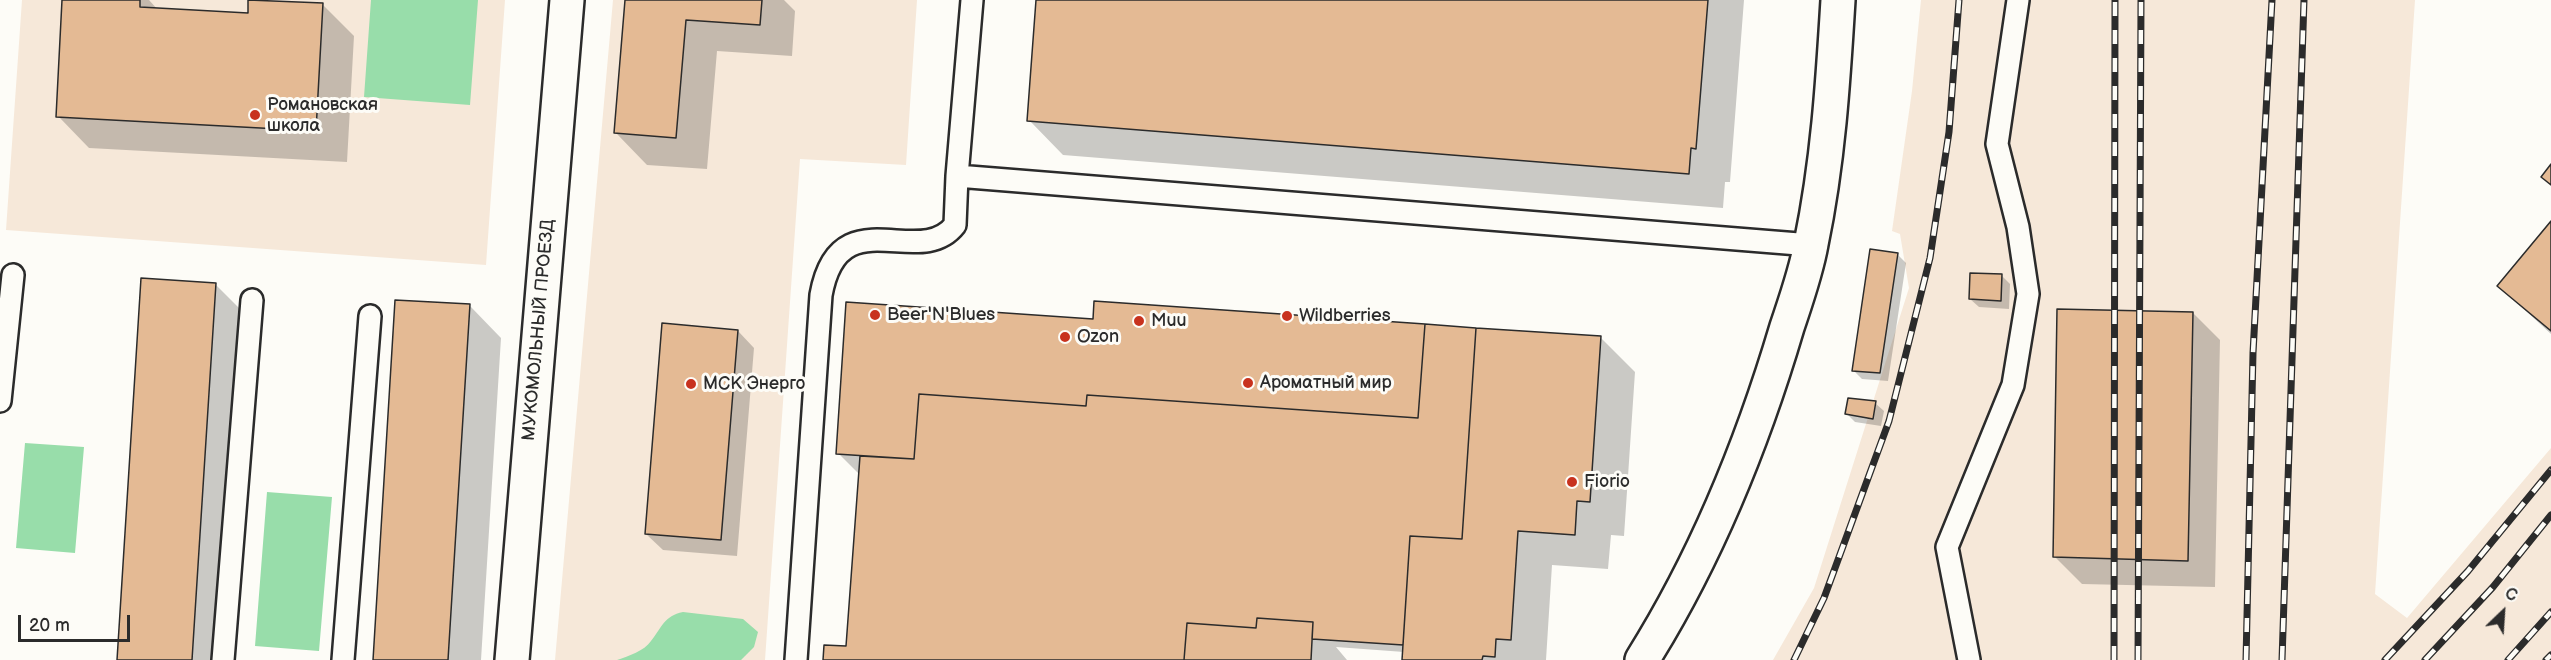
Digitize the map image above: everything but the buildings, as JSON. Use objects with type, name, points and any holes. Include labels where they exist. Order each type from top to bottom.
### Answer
[{"type":"street","name":"МУКОМОЛЬНЫЙ ПРОЕЗД","points":[[512,660],[567,0]]},
{"type":"street","points":[[1642,660],[1682,589],[1712,526],[1766,398],[1811,245],[1829,139],[1838,0]]},
{"type":"lane","points":[[796,660],[820,306],[825,277],[831,264],[841,252],[854,244],[876,238],[923,242],[943,237],[955,225],[972,0]]},
{"type":"lane","points":[[1969,660],[1947,547],[2013,385],[2028,294],[2018,226],[1997,144],[2018,0]]},
{"type":"lane","points":[[957,176],[1811,245]]},
{"type":"lane","points":[[0,401],[13,275]]},
{"type":"lane","points":[[223,660],[252,300]]},
{"type":"lane","points":[[343,660],[370,316]]},
{"type":"shaded area","name":"Романовская школа","points":[[22,0],[505,0],[486,265],[6,230]]},
{"type":"shaded area","points":[[613,0],[917,0],[906,165],[800,159],[765,660],[555,660]]},
{"type":"shaded area","points":[[1921,0],[2415,0],[2375,594],[2407,618],[2551,448],[2551,660],[1773,660],[1814,588],[1909,288],[1900,234],[1892,231],[1912,91]]},
{"type":"green space","points":[[371,0],[478,0],[470,105],[364,97]]},
{"type":"green space","points":[[25,443],[84,447],[75,553],[16,548]]},
{"type":"green space","points":[[267,492],[332,497],[319,651],[255,646]]},
{"type":"green space","points":[[683,612],[743,619],[758,632],[754,647],[741,660],[617,660],[644,648],[667,619]]},
{"type":"railway","points":[[1794,660],[1824,598],[1889,421],[1930,258],[1949,132],[1959,0]]},
{"type":"railway","points":[[2114,660],[2115,0]]},
{"type":"railway","points":[[2138,660],[2141,0]]},
{"type":"railway","points":[[2246,660],[2253,353],[2272,0]]},
{"type":"railway","points":[[2282,660],[2304,0]]},
{"type":"railway","points":[[2385,660],[2468,571],[2551,470]]},
{"type":"railway","points":[[2425,660],[2493,587],[2551,515]]},
{"type":"railway","points":[[2508,660],[2551,612]]},
{"type":"railway","points":[[2546,660],[2551,655]]},
{"type":"place","name":"Романовская школа","points":[[255,115]]},
{"type":"place","name":"Beer'N'Blues","points":[[875,315]]},
{"type":"place","name":"Wildberries","points":[[1287,316]]},
{"type":"place","name":"Muu","points":[[1139,321]]},
{"type":"place","name":"Ozon","points":[[1065,337]]},
{"type":"place","name":"Ароматный мир","points":[[1248,383]]},
{"type":"place","name":"МСК Энерго","points":[[691,384]]},
{"type":"place","name":"Fiorio","points":[[1572,482]]}]
